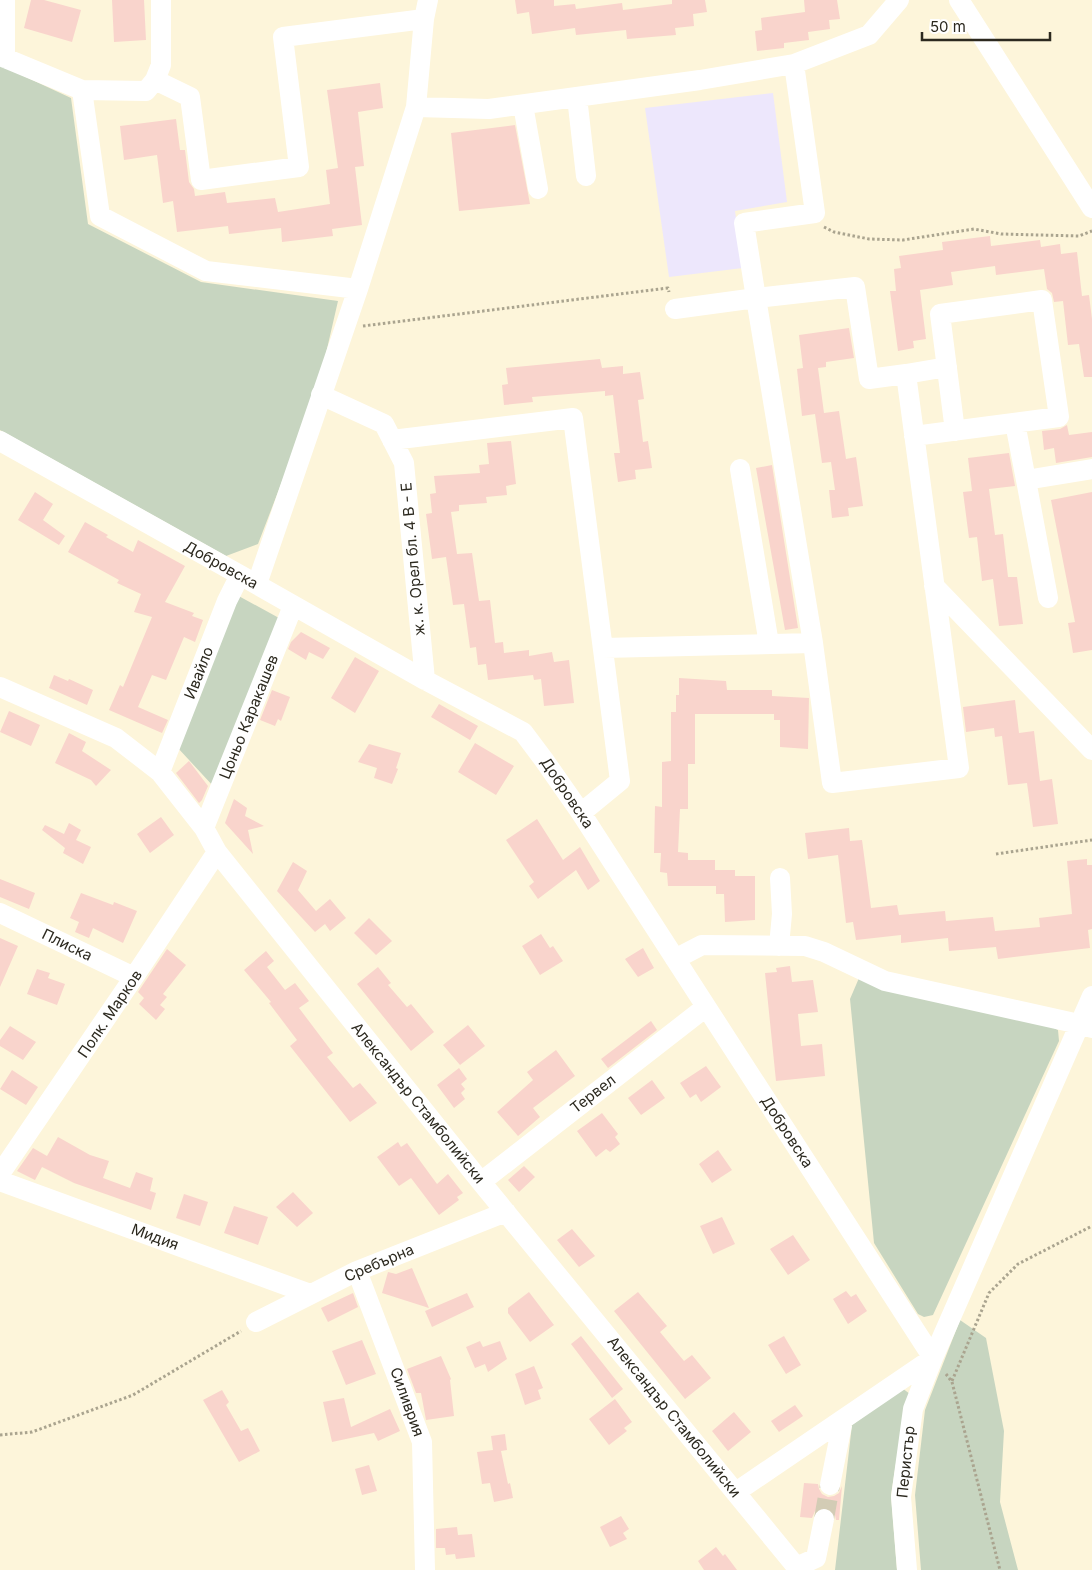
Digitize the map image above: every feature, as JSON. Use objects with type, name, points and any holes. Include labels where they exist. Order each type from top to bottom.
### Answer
[{"type":"street","points":[[5,0],[2,57],[82,90],[146,91],[155,80],[161,65],[160,0]]},
{"type":"street","points":[[416,107],[489,109],[700,80],[794,64],[869,34],[898,0]]},
{"type":"street","points":[[959,0],[1092,208]]},
{"type":"street","points":[[155,80],[190,97],[201,180],[299,166],[283,37],[426,10]]},
{"type":"street","name":"Ивайло","points":[[160,772],[227,600],[248,580],[322,395],[416,107],[426,10]]},
{"type":"street","points":[[794,64],[815,213],[744,223],[812,643],[832,783],[959,768],[906,374]]},
{"type":"street","points":[[82,90],[100,216],[206,271],[358,289]]},
{"type":"street","points":[[577,97],[586,176]]},
{"type":"street","points":[[523,104],[538,189]]},
{"type":"street","points":[[675,309],[855,286],[869,379],[947,367]]},
{"type":"street","points":[[914,436],[955,431],[1059,417],[1042,300],[940,314],[955,431]]},
{"type":"street","name":"ж. к. Орел бл. 4 В - Е","points":[[322,395],[384,424],[404,463],[425,680]]},
{"type":"street","points":[[392,440],[573,418],[620,781],[581,813]]},
{"type":"street","points":[[1015,423],[1048,598]]},
{"type":"street","name":"Добровска","points":[[0,441],[425,680],[523,732],[581,813],[933,1358]]},
{"type":"street","points":[[740,469],[769,644]]},
{"type":"street","points":[[1026,480],[1092,469]]},
{"type":"street","points":[[934,586],[1092,750]]},
{"type":"street","name":"Цоньо Каракашев","points":[[204,828],[293,606]]},
{"type":"street","points":[[603,648],[812,643]]},
{"type":"street","name":"Александър Стамболийски","points":[[0,687],[116,738],[160,772],[204,828],[217,852],[481,1182],[798,1568]]},
{"type":"street","name":"Полк. Марков","points":[[0,1174],[217,852]]},
{"type":"street","points":[[779,946],[782,914],[780,878]]},
{"type":"street","name":"Плиска","points":[[0,913],[134,977]]},
{"type":"street","points":[[675,959],[702,945],[805,946],[824,952],[885,981],[1086,1026]]},
{"type":"street","name":"Перистър","points":[[906,1570],[901,1497],[912,1409],[933,1358],[1086,1026],[1092,996]]},
{"type":"street","name":"Тервел","points":[[481,1182],[706,1007]]},
{"type":"street","name":"Мидия","points":[[0,1181],[310,1294]]},
{"type":"street","name":"Сребърна","points":[[256,1322],[357,1270],[506,1212]]},
{"type":"street","name":"Силиврия","points":[[357,1270],[422,1442],[424,1570]]},
{"type":"street","points":[[736,1492],[933,1358]]},
{"type":"street","points":[[830,1485],[843,1420]]},
{"type":"street","points":[[798,1568],[816,1558],[824,1519]]},
{"type":"path","points":[[815,213],[821,225],[834,232],[869,239],[902,240],[974,229],[1001,234],[1079,236],[1092,231]]},
{"type":"path","points":[[345,328],[668,288],[675,309]]},
{"type":"path","points":[[996,854],[1092,840]]},
{"type":"path","points":[[952,1382],[989,1293],[1018,1264],[1092,1226]]},
{"type":"path","points":[[0,1435],[32,1432],[133,1395],[256,1322]]},
{"type":"path","points":[[933,1358],[952,1382],[1000,1570]]},
{"type":"shaded area","points":[[773,93],[787,202],[735,211],[743,268],[669,277],[645,108]]},
{"type":"green space","points":[[0,65],[71,98],[88,224],[201,282],[338,301],[318,388],[258,544],[226,556],[0,430]]},
{"type":"green space","points":[[235,594],[279,618],[214,787],[177,747]]},
{"type":"green space","points":[[859,978],[1046,1024],[1058,1030],[1059,1041],[933,1315],[924,1317],[918,1314],[874,1243],[850,999]]},
{"type":"green space","points":[[960,1320],[986,1338],[1004,1431],[1000,1502],[1018,1570],[921,1570],[915,1495],[925,1410]]},
{"type":"green space","points":[[902,1388],[910,1394],[905,1406],[891,1495],[897,1570],[835,1570],[852,1425]]},
{"type":"building","points":[[31,0],[44,0],[81,10],[72,42],[24,28]]},
{"type":"building","points":[[112,0],[144,0],[146,40],[114,42]]},
{"type":"building","points":[[515,0],[554,0],[554,6],[575,4],[576,9],[622,3],[623,10],[672,4],[672,0],[705,0],[707,12],[693,14],[694,26],[675,28],[676,35],[627,39],[626,30],[576,35],[575,28],[532,34],[529,12],[517,14]]},
{"type":"building","points":[[804,0],[837,0],[840,19],[829,20],[830,29],[808,32],[809,40],[784,43],[784,48],[757,51],[755,31],[762,30],[761,18],[805,12]]},
{"type":"building","points":[[380,83],[383,108],[358,112],[364,166],[355,167],[362,225],[332,229],[333,236],[282,242],[281,228],[229,234],[228,226],[177,232],[173,201],[163,203],[157,155],[124,160],[120,126],[176,119],[180,150],[185,150],[189,182],[194,189],[195,196],[225,192],[227,203],[275,198],[278,212],[330,204],[326,170],[338,168],[327,90]]},
{"type":"building","points":[[515,125],[530,204],[459,211],[451,133]]},
{"type":"building","points":[[990,236],[991,246],[1040,240],[1041,247],[1060,244],[1061,254],[1077,252],[1082,296],[1089,295],[1092,319],[1092,377],[1084,377],[1079,344],[1068,345],[1063,301],[1054,302],[1052,293],[1047,289],[1044,269],[996,275],[995,266],[951,272],[953,285],[920,290],[926,339],[913,341],[914,348],[898,351],[890,291],[896,291],[894,269],[901,268],[899,256],[943,250],[942,242]]},
{"type":"building","points":[[849,328],[854,358],[826,362],[826,367],[818,368],[824,413],[839,411],[846,459],[856,457],[863,506],[848,508],[849,516],[832,518],[829,490],[835,490],[831,462],[822,463],[815,414],[802,416],[797,369],[803,368],[799,335]]},
{"type":"building","points":[[600,359],[602,368],[623,366],[623,374],[640,372],[644,399],[638,400],[643,442],[648,441],[652,468],[635,470],[636,479],[618,482],[614,453],[620,453],[613,395],[605,396],[605,391],[532,397],[533,402],[504,405],[502,385],[508,384],[506,368]]},
{"type":"building","points":[[1067,425],[1069,435],[1092,432],[1092,457],[1056,463],[1054,448],[1044,450],[1042,431],[1060,429]]},
{"type":"building","points":[[511,441],[516,484],[506,486],[507,495],[486,497],[487,503],[459,505],[459,511],[451,512],[457,554],[472,553],[479,601],[490,600],[495,643],[503,642],[504,653],[529,650],[529,656],[552,652],[554,662],[569,660],[574,703],[544,706],[541,679],[534,680],[533,675],[488,680],[486,664],[478,665],[476,647],[470,648],[464,604],[453,605],[446,557],[432,559],[426,514],[432,513],[430,494],[436,493],[434,476],[480,473],[479,465],[489,464],[487,443]]},
{"type":"building","points":[[1009,453],[1015,486],[989,489],[995,535],[1003,534],[1008,577],[1017,577],[1023,624],[999,626],[993,579],[982,581],[977,537],[969,538],[963,492],[972,491],[968,458]]},
{"type":"building","points":[[772,465],[798,628],[785,630],[756,468]]},
{"type":"building","points":[[35,492],[53,504],[43,520],[65,536],[59,545],[18,520]]},
{"type":"building","points":[[1092,492],[1092,650],[1073,653],[1068,623],[1075,622],[1051,500]]},
{"type":"building","points":[[85,522],[108,535],[106,537],[133,552],[138,540],[185,566],[165,602],[194,613],[192,616],[203,620],[195,642],[184,637],[166,680],[152,675],[138,707],[168,720],[162,733],[109,710],[120,685],[123,687],[152,617],[134,612],[141,594],[117,583],[119,580],[68,552]]},
{"type":"building","points":[[301,632],[330,648],[323,659],[309,652],[306,660],[288,649],[291,642]]},
{"type":"building","points":[[355,657],[379,671],[355,713],[331,698]]},
{"type":"building","points":[[54,675],[68,681],[69,679],[93,690],[87,705],[49,688]]},
{"type":"building","points":[[679,678],[726,681],[727,690],[772,690],[772,696],[809,698],[808,749],[780,747],[780,720],[774,720],[774,714],[695,714],[695,764],[688,764],[688,809],[680,809],[678,852],[688,853],[688,860],[715,860],[715,870],[735,870],[735,876],[755,876],[755,920],[725,922],[724,894],[716,894],[716,886],[668,886],[667,873],[660,872],[661,853],[654,853],[655,806],[662,807],[662,762],[671,761],[671,712],[676,712]]},
{"type":"building","points":[[272,690],[290,697],[281,721],[278,719],[275,726],[260,720]]},
{"type":"building","points":[[1015,700],[1019,733],[1034,731],[1040,781],[1052,779],[1058,824],[1033,827],[1027,783],[1008,785],[1002,736],[995,737],[994,728],[966,732],[963,707]]},
{"type":"building","points":[[439,704],[478,726],[470,740],[431,717]]},
{"type":"building","points":[[9,711],[40,725],[31,746],[0,732]]},
{"type":"building","points":[[69,733],[86,742],[82,751],[111,770],[96,786],[91,780],[55,763]]},
{"type":"building","points":[[475,743],[514,766],[496,795],[458,772]]},
{"type":"building","points":[[369,744],[401,753],[396,768],[398,769],[392,784],[374,778],[377,768],[358,762]]},
{"type":"building","points":[[189,761],[208,786],[199,803],[176,773]]},
{"type":"building","points":[[234,799],[247,808],[245,816],[264,826],[248,830],[253,854],[225,823]]},
{"type":"building","points":[[161,817],[174,835],[150,853],[137,834]]},
{"type":"building","points":[[537,819],[563,860],[580,847],[600,881],[588,890],[576,870],[538,899],[529,886],[534,882],[506,840]]},
{"type":"building","points":[[69,823],[81,830],[76,840],[91,847],[83,864],[63,853],[65,848],[42,830],[45,825],[64,834]]},
{"type":"building","points":[[849,828],[850,841],[862,840],[871,908],[897,905],[899,915],[945,911],[946,921],[993,917],[995,931],[1040,927],[1039,918],[1072,914],[1067,861],[1087,859],[1087,865],[1092,865],[1092,929],[1088,930],[1090,948],[998,959],[996,947],[949,951],[948,938],[901,943],[901,935],[856,940],[853,922],[846,923],[838,855],[808,859],[805,833]]},
{"type":"building","points":[[293,862],[307,871],[298,890],[316,911],[330,899],[346,918],[330,931],[325,924],[315,932],[277,891]]},
{"type":"building","points":[[0,879],[35,893],[29,909],[0,897]]},
{"type":"building","points":[[81,893],[113,905],[114,902],[137,911],[123,943],[93,928],[89,938],[75,932],[79,922],[70,918]]},
{"type":"building","points":[[369,918],[392,941],[376,955],[354,933]]},
{"type":"building","points":[[541,934],[550,948],[553,946],[563,961],[540,975],[522,946]]},
{"type":"building","points":[[0,938],[18,946],[0,987]]},
{"type":"building","points":[[643,948],[654,968],[638,977],[625,959]]},
{"type":"building","points":[[167,949],[186,965],[163,994],[167,997],[160,1005],[165,1009],[156,1020],[139,1004],[144,998],[138,992]]},
{"type":"building","points":[[266,951],[274,961],[267,967],[285,990],[295,983],[309,1001],[299,1008],[333,1053],[327,1057],[353,1088],[360,1083],[377,1103],[350,1122],[290,1046],[297,1040],[269,1003],[271,1002],[244,970]]},
{"type":"building","points":[[790,966],[792,982],[813,980],[818,1012],[798,1014],[801,1046],[822,1044],[825,1076],[776,1081],[765,973],[777,972],[776,968]]},
{"type":"building","points":[[378,967],[391,983],[388,985],[407,1007],[411,1004],[434,1032],[411,1051],[357,984]]},
{"type":"building","points":[[37,969],[50,973],[48,978],[65,984],[57,1005],[27,994]]},
{"type":"building","points":[[651,1021],[657,1030],[608,1068],[601,1059]]},
{"type":"building","points":[[468,1025],[485,1046],[460,1065],[443,1045]]},
{"type":"building","points":[[10,1026],[36,1042],[23,1060],[0,1046],[0,1040]]},
{"type":"building","points":[[556,1050],[575,1076],[533,1108],[540,1117],[518,1136],[497,1112],[533,1080],[527,1072]]},
{"type":"building","points":[[706,1066],[721,1087],[701,1102],[696,1094],[690,1098],[680,1083]]},
{"type":"building","points":[[459,1068],[467,1079],[461,1084],[465,1089],[461,1093],[465,1099],[454,1108],[437,1085]]},
{"type":"building","points":[[12,1070],[38,1087],[26,1105],[0,1089]]},
{"type":"building","points":[[652,1080],[665,1098],[641,1115],[628,1098]]},
{"type":"building","points":[[602,1113],[618,1134],[615,1137],[620,1144],[610,1152],[606,1149],[596,1157],[577,1131]]},
{"type":"building","points":[[58,1137],[90,1155],[109,1161],[103,1178],[130,1188],[136,1172],[153,1178],[150,1191],[156,1193],[151,1210],[74,1183],[42,1167],[35,1180],[17,1171],[33,1148],[47,1156]]},
{"type":"building","points":[[398,1142],[401,1147],[407,1143],[437,1184],[448,1174],[463,1193],[457,1197],[459,1200],[439,1215],[411,1178],[399,1186],[377,1157]]},
{"type":"building","points":[[718,1150],[732,1170],[712,1183],[699,1164]]},
{"type":"building","points":[[524,1166],[535,1177],[519,1192],[508,1180]]},
{"type":"building","points":[[293,1192],[313,1213],[297,1227],[276,1207]]},
{"type":"building","points":[[184,1194],[208,1202],[200,1226],[176,1218]]},
{"type":"building","points":[[234,1206],[268,1217],[258,1245],[224,1233]]},
{"type":"building","points":[[722,1217],[735,1244],[713,1254],[700,1226]]},
{"type":"building","points":[[572,1229],[595,1256],[579,1267],[557,1240]]},
{"type":"building","points":[[793,1235],[810,1260],[788,1275],[770,1249]]},
{"type":"building","points":[[412,1268],[429,1308],[382,1293],[388,1272],[396,1274]]},
{"type":"building","points":[[846,1291],[851,1297],[856,1294],[867,1311],[848,1324],[833,1299]]},
{"type":"building","points":[[529,1292],[554,1325],[530,1342],[508,1313],[508,1308]]},
{"type":"building","points":[[638,1292],[667,1326],[660,1332],[684,1361],[692,1355],[711,1378],[685,1399],[614,1311]]},
{"type":"building","points":[[353,1293],[358,1307],[328,1322],[321,1308]]},
{"type":"building","points":[[467,1293],[474,1307],[432,1327],[425,1311]]},
{"type":"building","points":[[581,1336],[623,1389],[612,1398],[571,1344]]},
{"type":"building","points":[[784,1336],[801,1365],[786,1374],[768,1345]]},
{"type":"building","points":[[362,1340],[376,1374],[346,1385],[332,1351]]},
{"type":"building","points":[[480,1341],[483,1347],[500,1341],[507,1359],[488,1372],[485,1364],[475,1368],[466,1347]]},
{"type":"building","points":[[441,1356],[451,1379],[454,1416],[426,1420],[421,1393],[416,1393],[407,1369]]},
{"type":"building","points":[[534,1366],[543,1388],[538,1390],[541,1399],[525,1405],[515,1374]]},
{"type":"building","points":[[222,1390],[229,1402],[226,1405],[241,1431],[248,1428],[260,1451],[239,1462],[203,1400]]},
{"type":"building","points":[[344,1398],[351,1427],[390,1409],[400,1431],[378,1441],[374,1433],[332,1442],[323,1402]]},
{"type":"building","points":[[615,1399],[632,1422],[624,1428],[627,1431],[609,1445],[589,1419]]},
{"type":"building","points":[[795,1405],[803,1416],[779,1432],[771,1421]]},
{"type":"building","points":[[734,1412],[751,1432],[728,1451],[712,1431]]},
{"type":"building","points":[[505,1434],[507,1450],[501,1451],[513,1498],[494,1502],[490,1483],[482,1484],[477,1452],[493,1450],[491,1436]]},
{"type":"building","points":[[369,1465],[377,1491],[362,1495],[355,1469]]},
{"type":"building","points":[[804,1483],[818,1484],[822,1494],[828,1497],[839,1493],[842,1486],[839,1520],[836,1520],[832,1510],[826,1507],[815,1511],[812,1518],[800,1517]]},
{"type":"building","points":[[621,1516],[629,1529],[623,1533],[627,1539],[610,1547],[600,1527]]},
{"type":"building","points":[[457,1527],[458,1535],[472,1534],[475,1557],[456,1559],[455,1554],[446,1555],[445,1548],[436,1548],[436,1529]]},
{"type":"building","points":[[716,1547],[723,1556],[725,1554],[737,1570],[704,1570],[698,1561]]},
{"type":"tunnel","points":[[824,1519],[830,1485]]}]
